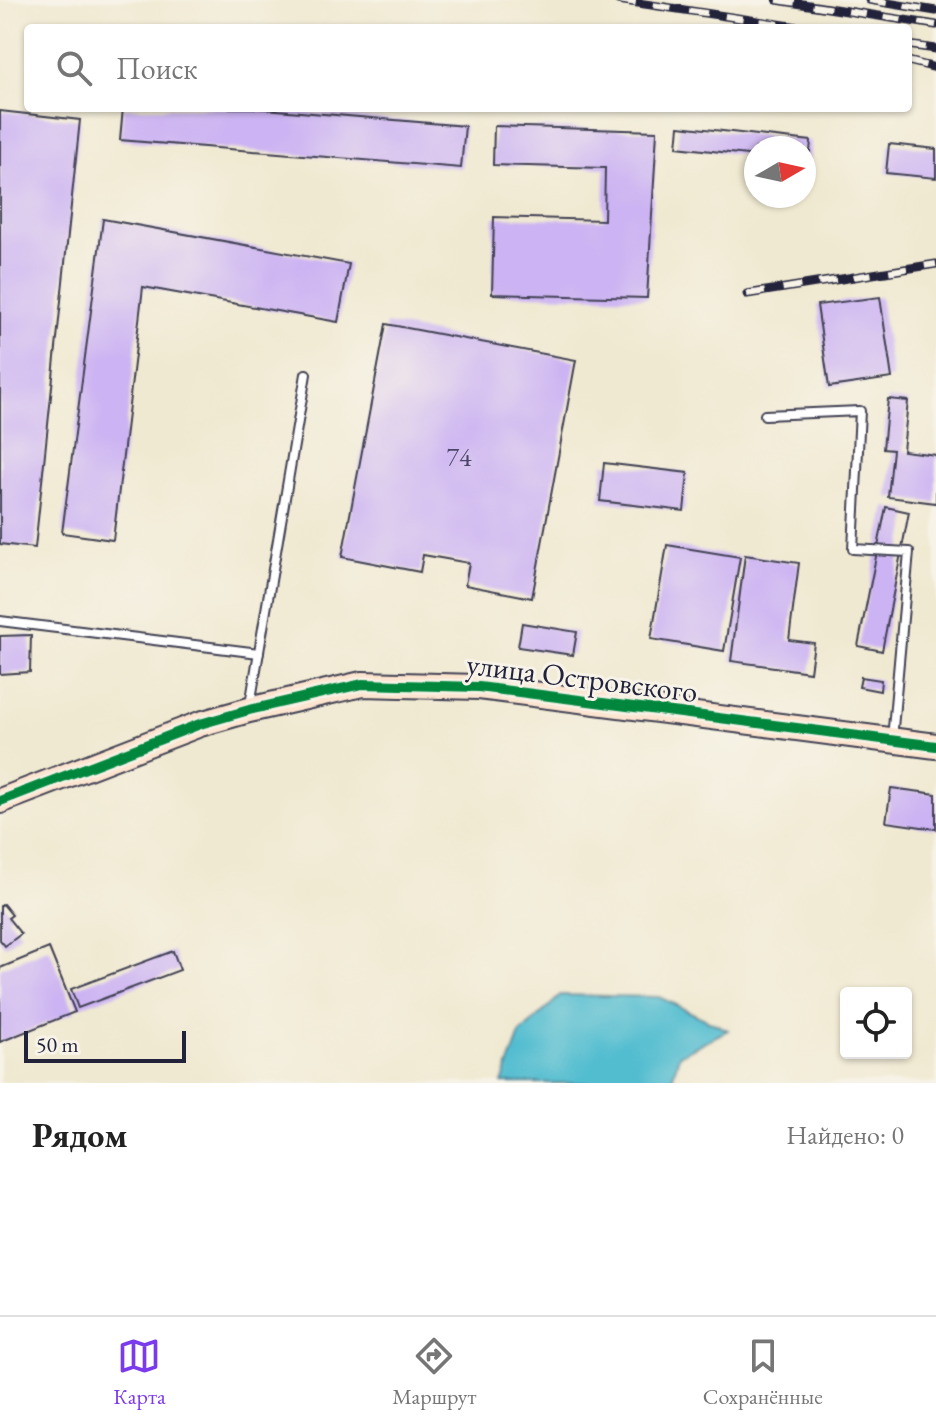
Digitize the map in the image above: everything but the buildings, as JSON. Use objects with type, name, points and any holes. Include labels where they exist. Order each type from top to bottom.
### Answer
[{"type":"street","name":"улица Островского","points":[[0,801],[200,724],[362,684],[479,687],[936,746]]},
{"type":"lane","points":[[249,710],[306,374]]},
{"type":"lane","points":[[765,415],[860,411],[853,549],[909,552],[892,740]]},
{"type":"lane","points":[[0,621],[259,653]]},
{"type":"water","points":[[561,995],[659,997],[728,1030],[679,1055],[673,1083],[502,1083],[520,1034]]},
{"type":"railway","points":[[618,0],[778,24]]},
{"type":"railway","points":[[777,0],[936,25]]},
{"type":"railway","points":[[869,0],[936,11]]},
{"type":"railway","points":[[912,46],[936,49]]},
{"type":"railway","points":[[912,62],[936,68]]},
{"type":"railway","points":[[747,294],[936,264]]},
{"type":"cycle path","points":[[0,801],[200,724],[362,684],[479,687],[936,746]]}]
